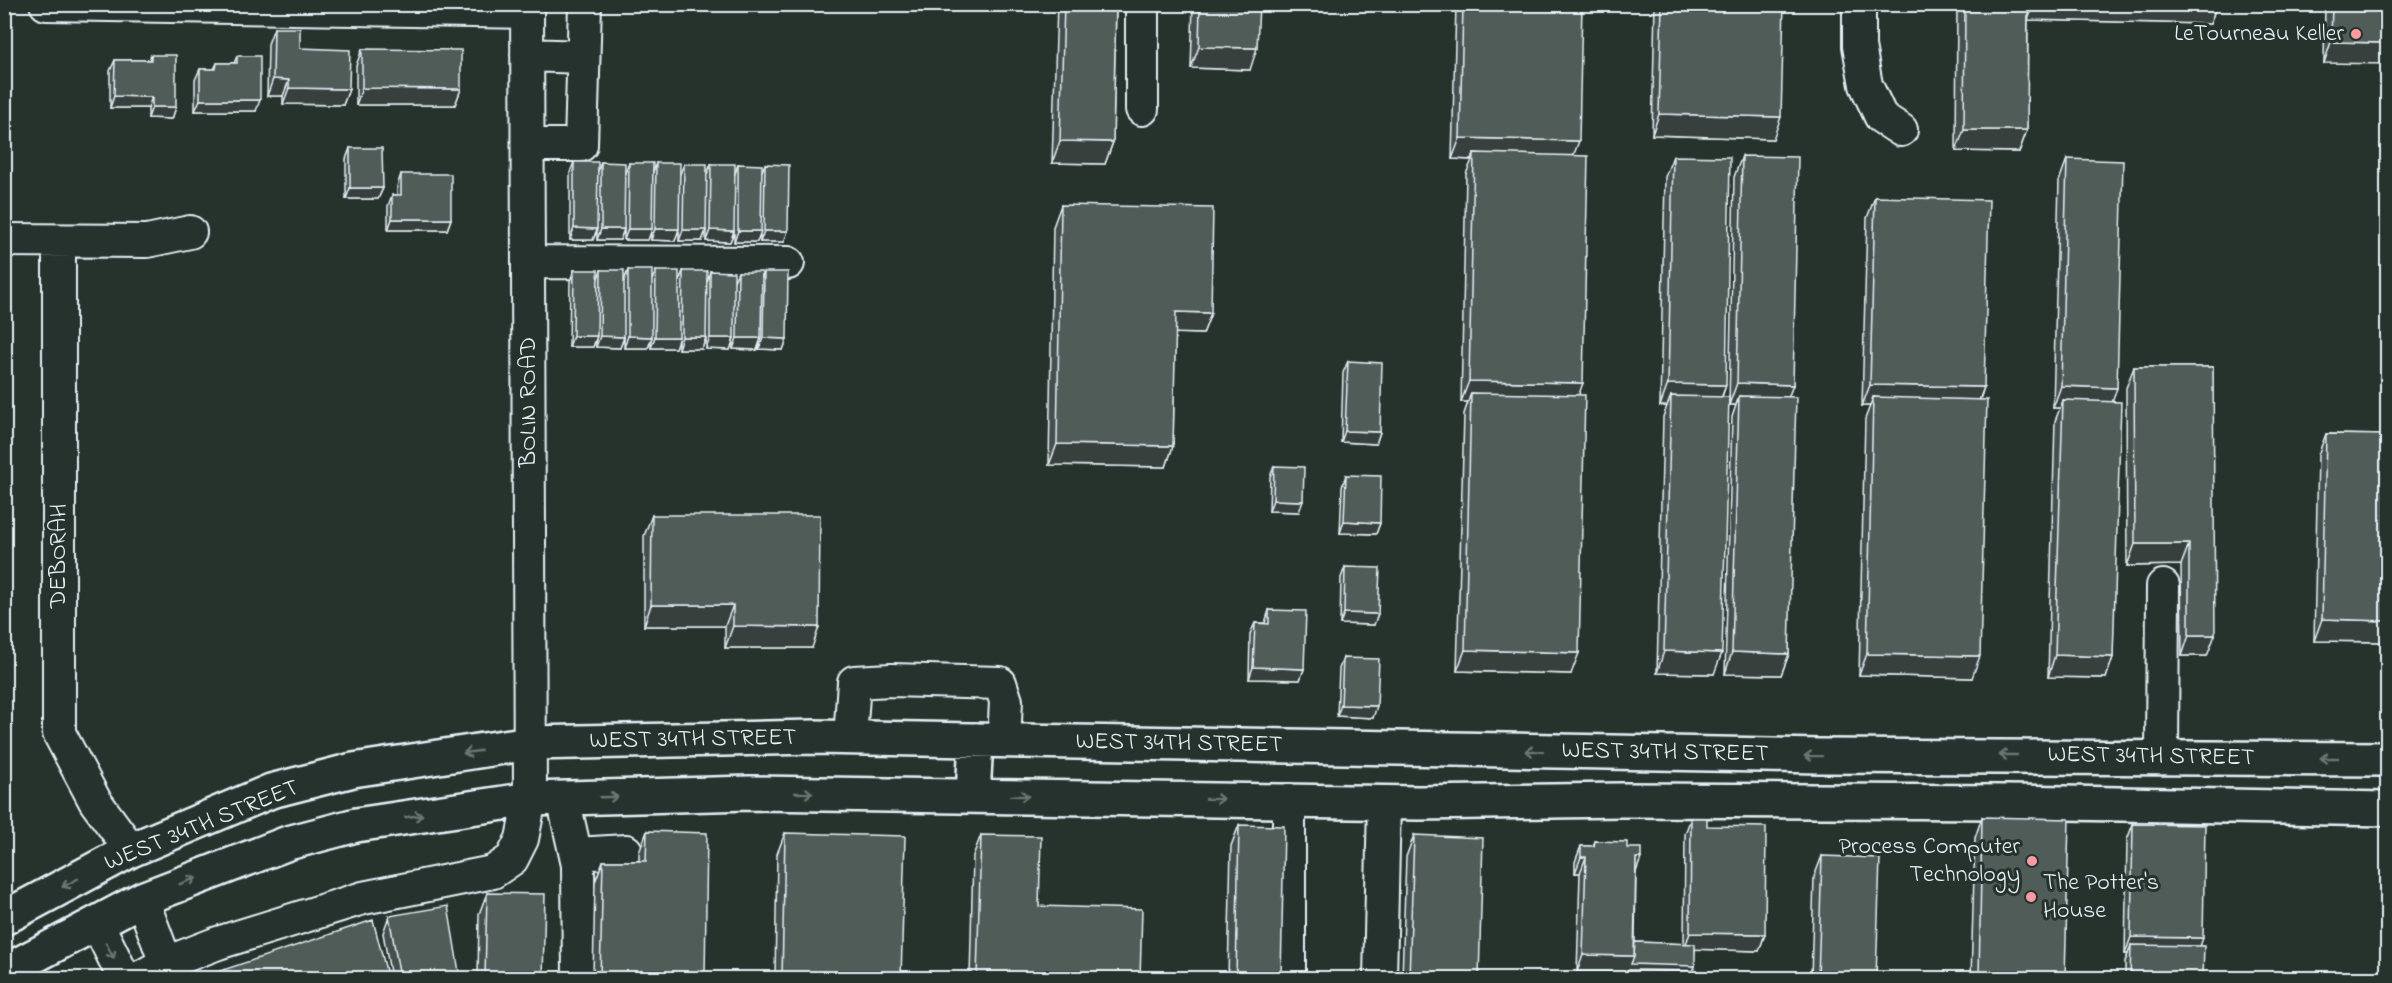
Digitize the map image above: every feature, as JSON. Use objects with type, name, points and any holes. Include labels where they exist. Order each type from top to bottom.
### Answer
[{"type":"main road","name":"WEST 34TH STREET","points":[[4,918],[131,850],[271,791],[353,770],[530,743],[850,738],[1676,753],[2388,759]]},
{"type":"main road","points":[[973,795],[990,741]]},
{"type":"main road","points":[[1676,753],[1677,801]]},
{"type":"main road","name":"WEST 34TH STREET","points":[[4,972],[142,899],[288,843],[356,825],[530,799],[750,793],[1384,802],[2008,802],[2388,809]]},
{"type":"street","points":[[46,4],[527,8]]},
{"type":"street","points":[[528,145],[581,145],[585,4]]},
{"type":"street","points":[[1142,4],[1142,109]]},
{"type":"street","points":[[1859,4],[1859,46],[1866,85],[1881,117],[1901,130]]},
{"type":"street","name":"BOLIN ROAD","points":[[139,978],[166,963],[218,944],[363,898],[493,872],[512,859],[522,839],[530,799],[527,8]]},
{"type":"street","points":[[527,55],[583,57]]},
{"type":"street","points":[[4,240],[147,240],[190,232]]},
{"type":"street","name":"DEBORAH","points":[[59,241],[58,733],[95,801],[131,850]]},
{"type":"street","points":[[528,262],[788,263]]},
{"type":"street","points":[[2162,757],[2163,586]]},
{"type":"street","points":[[850,738],[854,682],[1000,683],[1006,701],[990,741]]},
{"type":"street","points":[[563,798],[578,865],[579,978]]},
{"type":"street","points":[[1289,800],[1289,978]]},
{"type":"street","points":[[1380,978],[1384,802]]},
{"type":"street","points":[[576,854],[626,851]]},
{"type":"street","points":[[142,899],[166,963]]},
{"type":"street","points":[[97,923],[124,978]]},
{"type":"building","points":[[1064,4],[1116,4],[1113,142],[1060,141]]},
{"type":"building","points":[[1200,4],[1259,4],[1257,48],[1199,47]]},
{"type":"building","points":[[1463,4],[1582,4],[1579,141],[1460,138]]},
{"type":"building","points":[[1662,4],[1784,4],[1781,117],[1659,114]]},
{"type":"building","points":[[1965,4],[2028,4],[2027,130],[1964,130]]},
{"type":"building","points":[[2332,4],[2388,4],[2388,43],[2331,42]]},
{"type":"building","points":[[274,28],[300,28],[300,48],[350,50],[349,89],[289,88],[289,80],[273,79]]},
{"type":"building","points":[[4,49],[6,49],[5,98],[4,98]]},
{"type":"building","points":[[362,49],[461,50],[461,89],[362,88]]},
{"type":"building","points":[[151,55],[176,55],[176,107],[152,107],[152,97],[114,96],[115,60],[151,60]]},
{"type":"building","points":[[237,56],[260,56],[260,100],[200,100],[200,69],[216,69],[217,63],[237,63]]},
{"type":"building","points":[[350,148],[382,148],[383,188],[350,188]]},
{"type":"building","points":[[1474,153],[1588,156],[1583,383],[1469,381]]},
{"type":"building","points":[[1673,156],[1730,157],[1726,385],[1668,384]]},
{"type":"building","points":[[1742,156],[1798,157],[1793,385],[1737,383]]},
{"type":"building","points":[[2067,159],[2123,161],[2117,388],[2061,386]]},
{"type":"building","points":[[574,162],[598,162],[597,229],[574,228]]},
{"type":"building","points":[[601,162],[625,163],[624,229],[601,229]]},
{"type":"building","points":[[629,163],[653,163],[652,229],[628,229]]},
{"type":"building","points":[[656,163],[680,163],[679,229],[655,229]]},
{"type":"building","points":[[684,164],[707,164],[706,230],[683,230]]},
{"type":"building","points":[[711,164],[735,164],[734,231],[710,230]]},
{"type":"building","points":[[738,164],[762,165],[761,231],[738,231]]},
{"type":"building","points":[[765,164],[789,165],[788,231],[764,231]]},
{"type":"building","points":[[401,174],[451,174],[451,219],[392,219],[392,195],[401,195]]},
{"type":"building","points":[[1875,197],[1989,200],[1984,387],[1870,385]]},
{"type":"building","points":[[1061,205],[1213,208],[1211,313],[1176,312],[1173,446],[1057,444]]},
{"type":"building","points":[[574,270],[598,270],[597,336],[573,336]]},
{"type":"building","points":[[601,270],[624,270],[624,337],[600,336]]},
{"type":"building","points":[[628,270],[652,270],[652,337],[628,336]]},
{"type":"building","points":[[656,271],[679,271],[679,337],[655,337]]},
{"type":"building","points":[[683,271],[707,271],[706,337],[682,337]]},
{"type":"building","points":[[710,271],[734,272],[734,338],[710,338]]},
{"type":"building","points":[[738,272],[762,272],[761,338],[737,338]]},
{"type":"building","points":[[764,272],[788,272],[787,339],[763,338]]},
{"type":"building","points":[[1348,361],[1382,363],[1380,432],[1345,431]]},
{"type":"building","points":[[2134,367],[2213,367],[2215,635],[2189,635],[2189,544],[2135,544]]},
{"type":"building","points":[[1471,393],[1585,395],[1579,653],[1465,650]]},
{"type":"building","points":[[1671,396],[1729,397],[1722,653],[1664,651]]},
{"type":"building","points":[[1739,396],[1796,397],[1789,654],[1732,652]]},
{"type":"building","points":[[1873,397],[1987,400],[1980,656],[1867,654]]},
{"type":"building","points":[[2063,400],[2121,402],[2113,657],[2055,655]]},
{"type":"building","points":[[2326,434],[2388,435],[2388,621],[2322,619]]},
{"type":"building","points":[[1274,466],[1304,467],[1303,501],[1273,500]]},
{"type":"building","points":[[1346,475],[1381,476],[1380,523],[1344,521]]},
{"type":"building","points":[[652,515],[820,515],[819,627],[733,626],[733,605],[651,605]]},
{"type":"building","points":[[1345,567],[1380,568],[1378,614],[1344,613]]},
{"type":"building","points":[[1269,610],[1306,611],[1304,669],[1253,667],[1255,623],[1269,624]]},
{"type":"building","points":[[1343,658],[1379,659],[1377,706],[1341,705]]},
{"type":"building","points":[[1982,817],[2069,819],[2065,978],[1979,978]]},
{"type":"building","points":[[1691,818],[1707,818],[1707,826],[1766,827],[1765,934],[1690,933]]},
{"type":"building","points":[[2133,824],[2205,825],[2203,938],[2131,937]]},
{"type":"building","points":[[1239,825],[1284,826],[1281,978],[1236,978]]},
{"type":"building","points":[[647,831],[707,833],[705,978],[600,978],[603,861],[646,861]]},
{"type":"building","points":[[785,833],[905,836],[901,978],[782,978]]},
{"type":"building","points":[[981,835],[1041,836],[1039,906],[1142,909],[1140,978],[977,978]]},
{"type":"building","points":[[1414,835],[1483,838],[1479,978],[1409,978]]},
{"type":"building","points":[[1595,841],[1627,842],[1627,848],[1641,848],[1641,858],[1636,858],[1634,956],[1583,955],[1586,857],[1581,857],[1581,846],[1594,846]]},
{"type":"building","points":[[1822,856],[1880,858],[1876,978],[1818,978]]},
{"type":"building","points":[[487,893],[545,894],[543,978],[485,978]]},
{"type":"building","points":[[448,906],[460,978],[400,978],[389,916]]},
{"type":"building","points":[[373,920],[388,978],[202,978],[202,977]]},
{"type":"building","points":[[1635,942],[1695,944],[1695,966],[1631,964]]},
{"type":"building","points":[[2131,945],[2204,946],[2203,978],[2130,978]]},
{"type":"place","name":"LeTourneau Keller","points":[[2356,34]]},
{"type":"place","name":"Process Computer Technology","points":[[2032,861]]},
{"type":"place","name":"The Potter's House","points":[[2031,897]]}]
